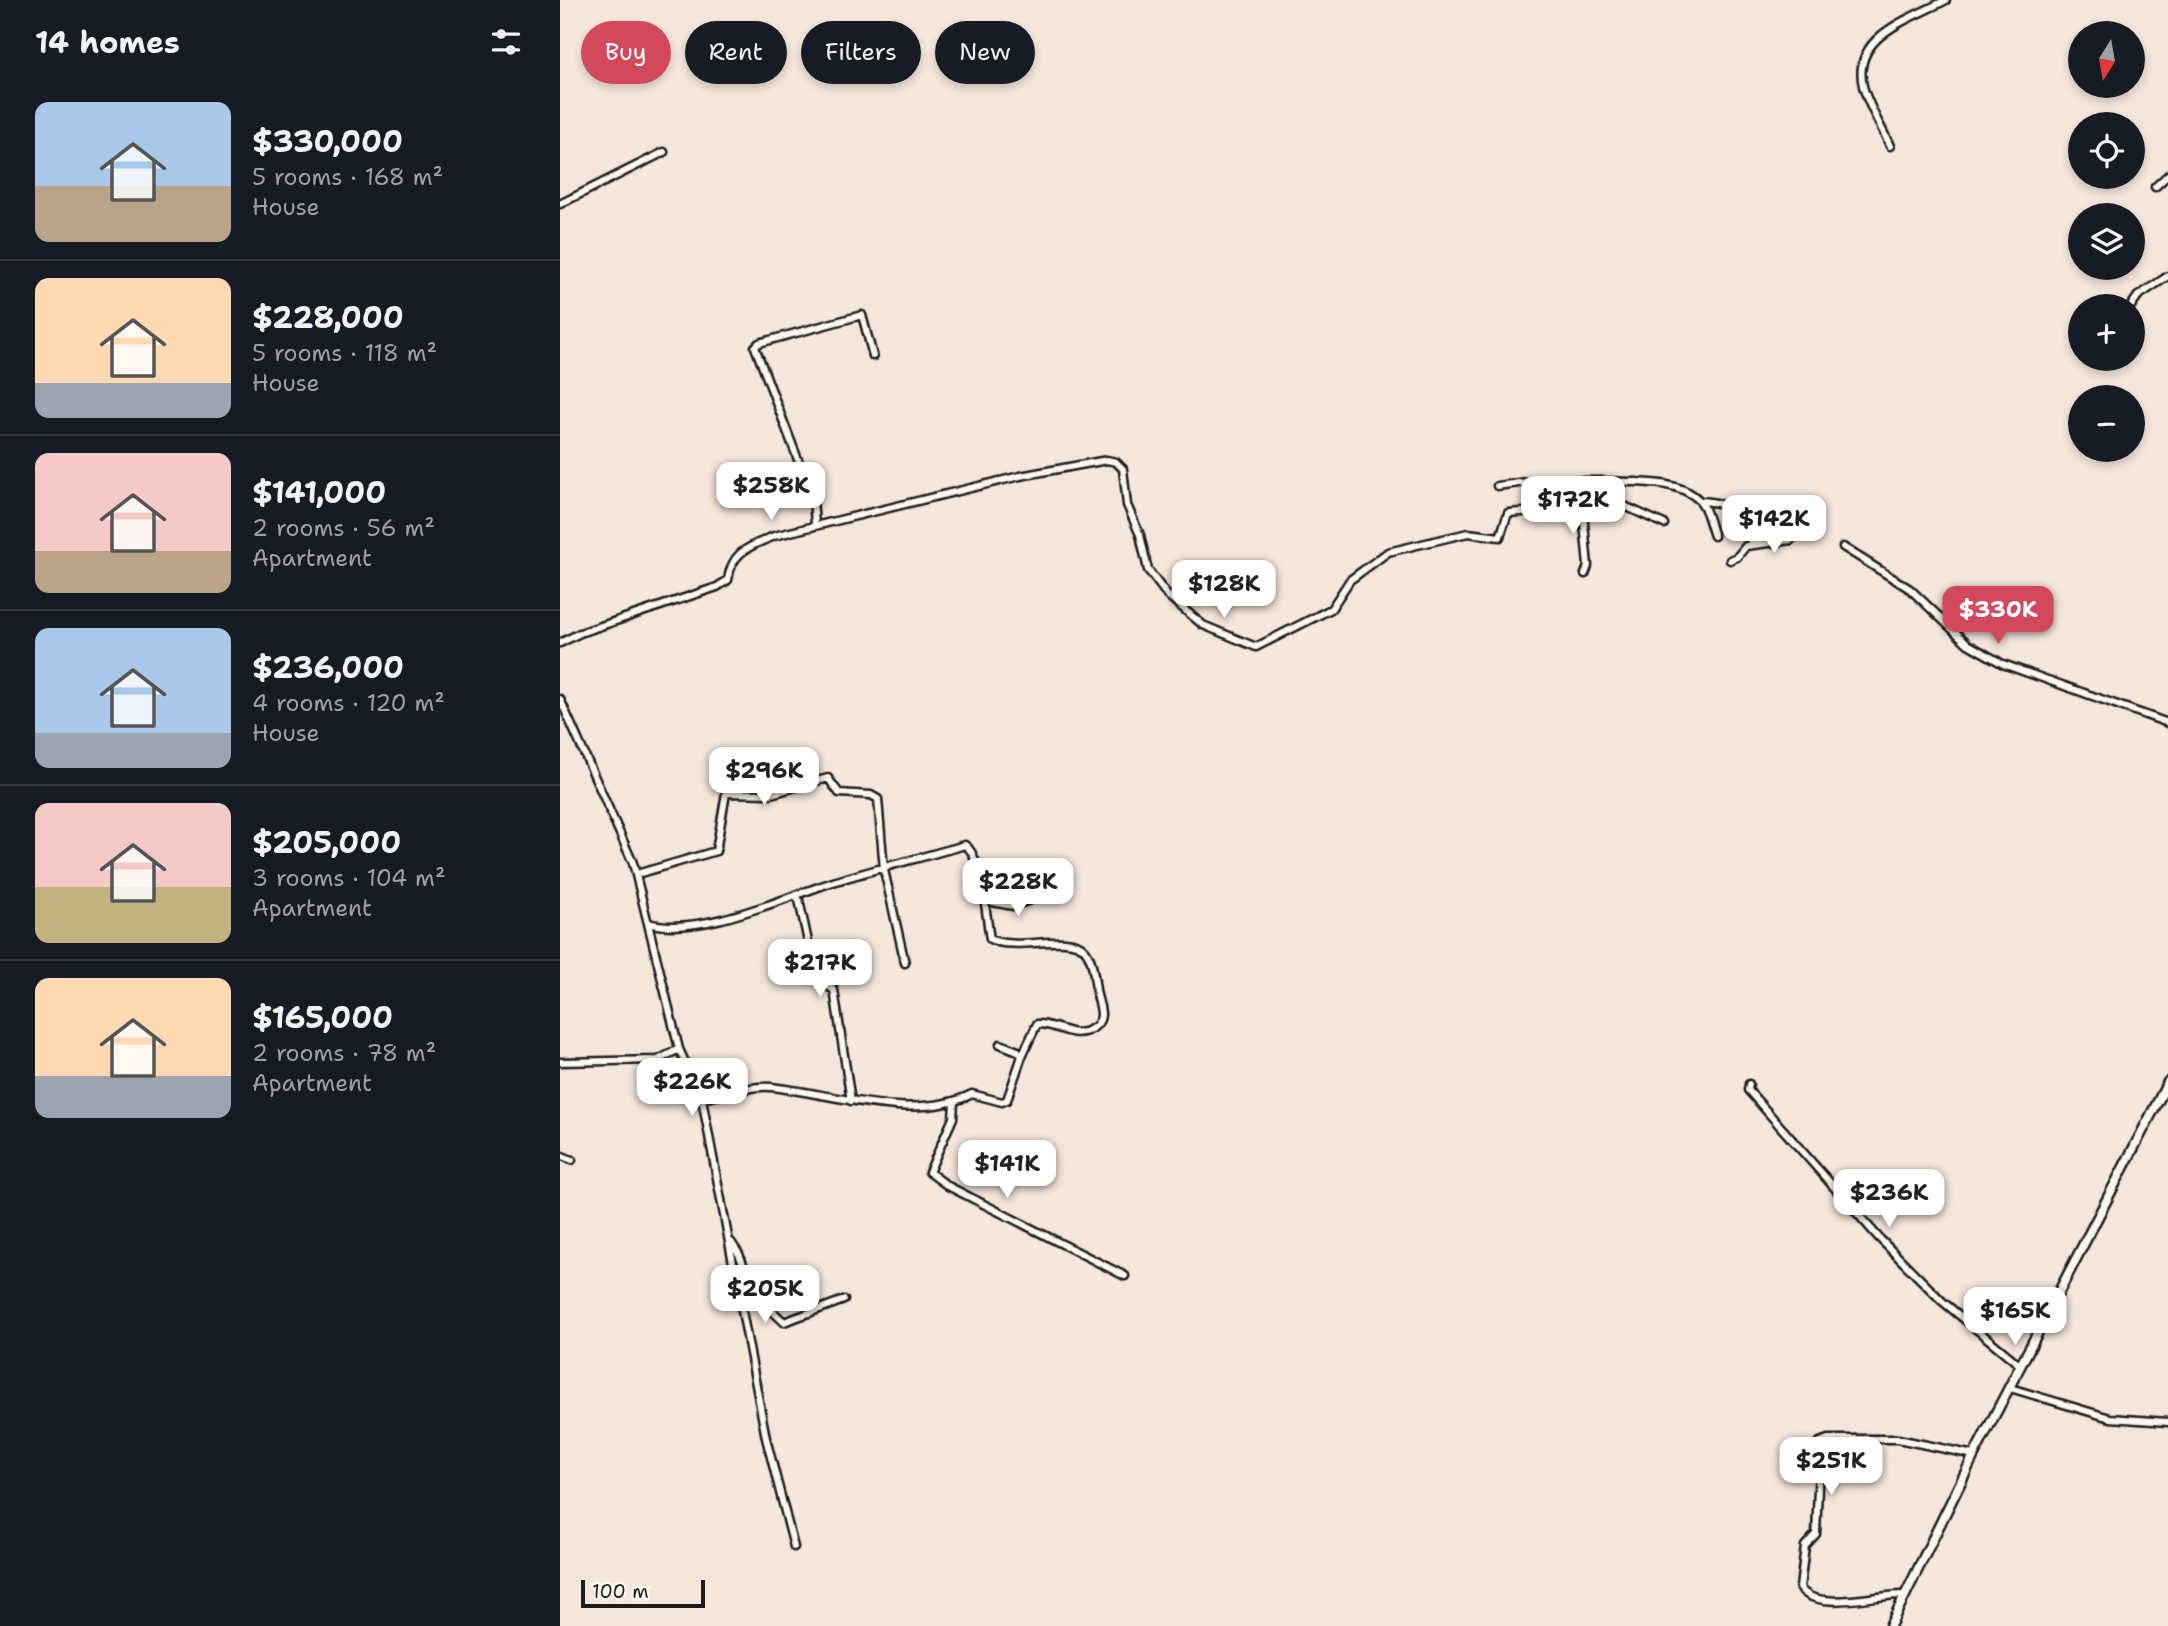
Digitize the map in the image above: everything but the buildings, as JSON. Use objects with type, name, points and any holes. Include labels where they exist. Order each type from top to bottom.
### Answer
[{"type":"street","points":[[1890,146],[1863,86],[1863,56],[1875,38],[1946,0]]},
{"type":"street","points":[[560,204],[664,152]]},
{"type":"street","points":[[2155,187],[2168,176]]},
{"type":"street","points":[[2140,294],[2168,276]]},
{"type":"street","points":[[815,524],[813,499],[755,347],[758,343],[862,316],[873,356]]},
{"type":"street","points":[[560,643],[580,633],[717,587],[728,580],[730,563],[742,551],[774,536],[1020,476],[1107,460],[1116,462],[1123,469],[1127,505],[1140,535],[1148,570],[1167,595],[1203,625],[1256,647],[1331,608],[1349,580],[1388,552],[1468,533],[1500,537],[1508,513],[1566,509],[1594,492],[1603,481]]},
{"type":"street","points":[[1497,486],[1534,481],[1603,481],[1675,487],[1701,501],[1732,509],[1743,518],[1751,540],[1756,543]]},
{"type":"street","points":[[1594,492],[1664,524]]},
{"type":"street","points":[[1581,501],[1587,539],[1588,566],[1585,574]]},
{"type":"street","points":[[1701,501],[1714,536]]},
{"type":"street","points":[[1730,560],[1737,557],[1746,546],[1791,540]]},
{"type":"street","points":[[1843,547],[1910,589],[1968,645],[2003,664],[2168,723]]},
{"type":"street","points":[[560,699],[589,758],[637,874],[679,1049],[702,1099],[766,1438],[794,1547]]},
{"type":"street","points":[[637,874],[716,851],[726,793],[771,794],[828,778],[839,793],[871,795],[878,799],[884,870],[905,963]]},
{"type":"street","points":[[648,923],[663,928],[687,926],[965,845],[972,849],[979,870],[990,939],[1019,946],[1077,943],[1086,950],[1091,965],[1102,1015],[1099,1023],[1084,1033],[1070,1034],[1037,1024],[1022,1056],[1007,1100],[1002,1102],[972,1094],[954,1103],[930,1105],[851,1101],[768,1086],[702,1099]]},
{"type":"street","points":[[982,900],[1013,906],[1055,891]]},
{"type":"street","points":[[795,895],[799,900],[816,979],[834,990],[851,1101]]},
{"type":"street","points":[[1000,1044],[1018,1051],[1022,1056]]},
{"type":"street","points":[[560,1062],[658,1060],[679,1049]]},
{"type":"street","points":[[1891,1626],[1974,1455],[2168,1082]]},
{"type":"street","points":[[1749,1084],[1748,1090],[1772,1121],[1879,1238],[1942,1301],[2021,1366]]},
{"type":"street","points":[[954,1103],[953,1118],[929,1172],[948,1186],[1125,1276]]},
{"type":"street","points":[[560,1155],[572,1160]]},
{"type":"street","points":[[730,1240],[739,1254],[756,1297],[784,1322],[844,1300]]},
{"type":"street","points":[[2010,1388],[2110,1418],[2168,1422]]},
{"type":"street","points":[[1905,1595],[1842,1600],[1811,1597],[1800,1588],[1805,1546],[1816,1534],[1820,1442],[1828,1439],[1898,1439],[1974,1455]]}]
